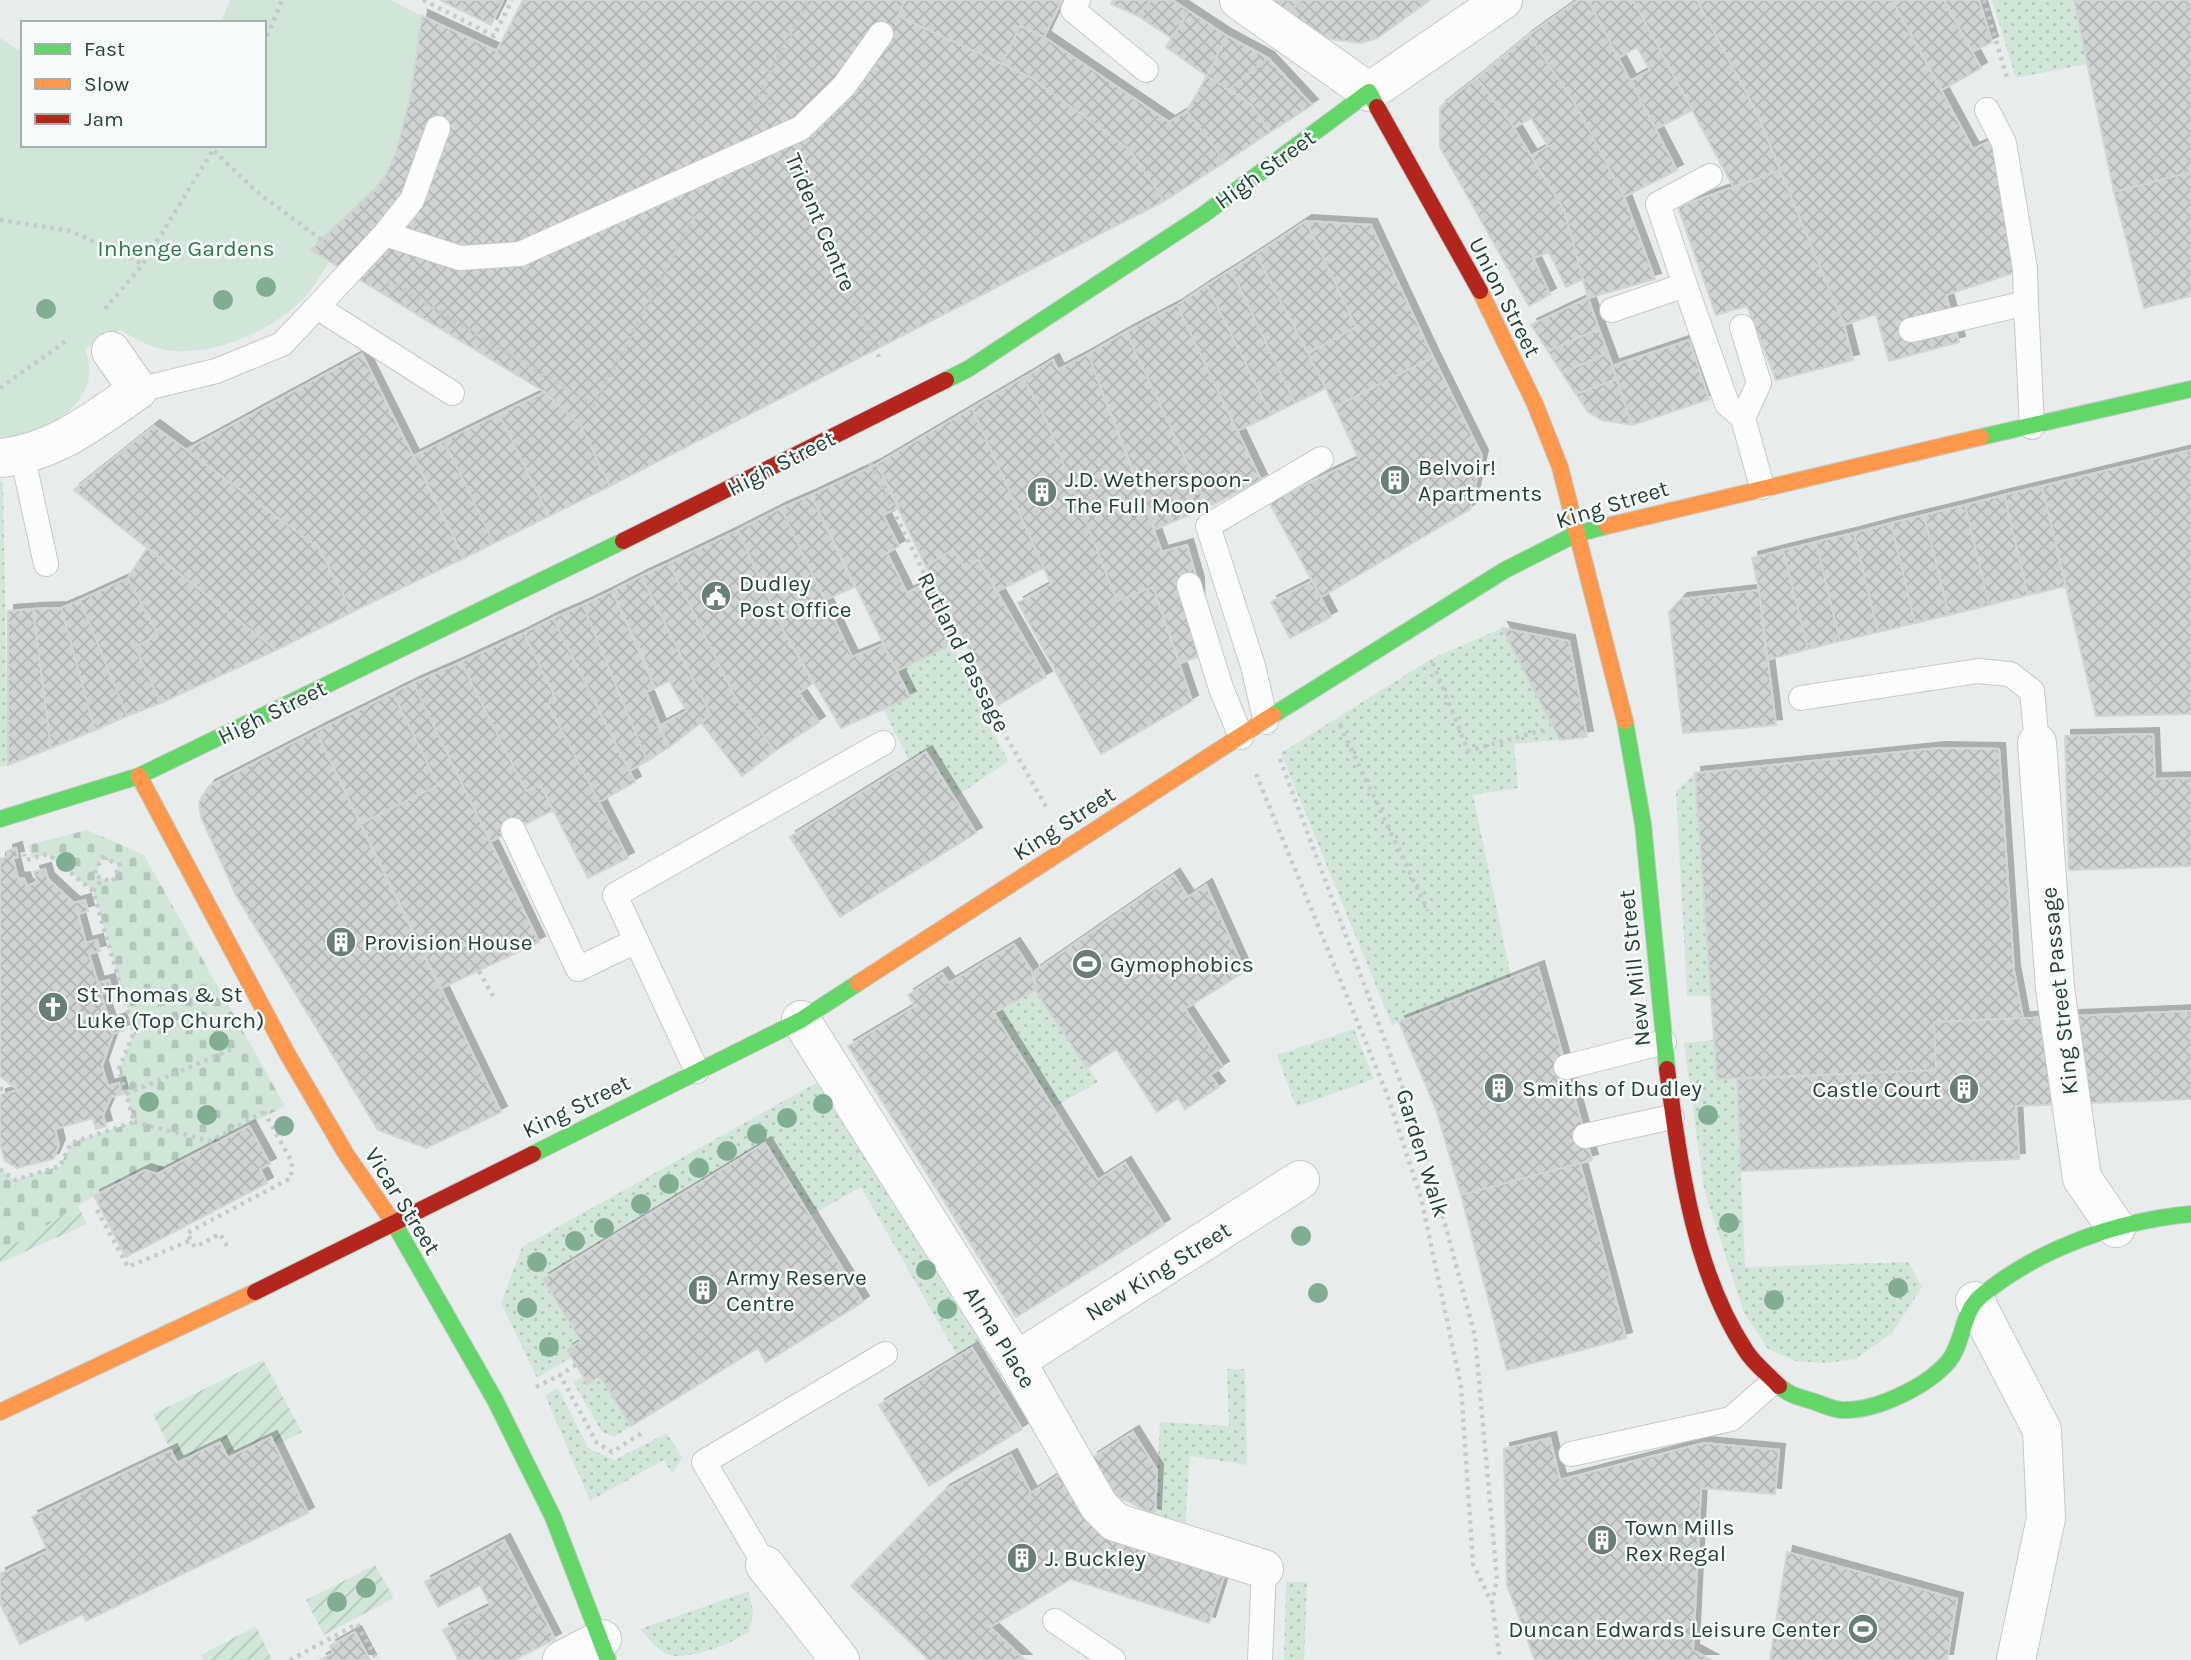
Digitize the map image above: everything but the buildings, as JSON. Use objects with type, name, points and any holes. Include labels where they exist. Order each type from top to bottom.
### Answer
[{"type":"street","points":[[1239,0],[1369,92]]},
{"type":"street","name":"High Street","points":[[0,819],[139,776],[630,538],[968,369],[1203,215],[1369,92],[1503,0]]},
{"type":"street","name":"Union Street","points":[[1369,92],[1498,326],[1555,453],[1576,534]]},
{"type":"street","points":[[11,456],[35,452],[77,432],[138,390],[111,351]]},
{"type":"street","name":"King Street","points":[[0,1412],[394,1223],[801,1020],[1505,570],[1576,534],[1762,487],[2191,390]]},
{"type":"street","name":"New Mill Street","points":[[1576,534],[1631,752],[1672,1117],[1683,1185],[1732,1334],[1772,1383]]},
{"type":"street","name":"King Street Passage","points":[[2036,743],[2055,988],[2082,1178],[2116,1228]]},
{"type":"street","name":"Vicar Street","points":[[139,776],[288,1055],[346,1154],[394,1223],[495,1400],[553,1517],[605,1650]]},
{"type":"street","name":"Alma Place","points":[[801,1020],[1016,1361],[1099,1506],[1115,1522],[1264,1578]]},
{"type":"street","name":"New King Street","points":[[1016,1361],[1300,1181]]},
{"type":"street","points":[[1772,1383],[1806,1403],[1843,1410],[1882,1400],[1920,1384],[1953,1357],[1975,1301],[2036,1258],[2116,1228],[2171,1215],[2191,1214]]},
{"type":"street","points":[[1975,1301],[2042,1430],[2046,1518],[2016,1660]]},
{"type":"street","points":[[765,1565],[831,1658]]},
{"type":"street","points":[[562,1660],[605,1650]]},
{"type":"lane","points":[[1078,0],[1073,10],[1146,69]]},
{"type":"lane","points":[[385,234],[460,258],[520,254],[801,128],[844,86],[881,34]]},
{"type":"lane","points":[[1987,110],[2004,143],[2025,269],[2032,427]]},
{"type":"lane","points":[[138,390],[216,371],[282,344],[385,234],[412,200],[438,128]]},
{"type":"lane","points":[[1710,176],[1658,204],[1727,404],[1743,418],[1762,487]]},
{"type":"lane","points":[[1612,310],[1685,285]]},
{"type":"lane","points":[[1911,330],[2026,303]]},
{"type":"lane","points":[[317,307],[452,393]]},
{"type":"lane","points":[[1742,327],[1759,383],[1743,418]]},
{"type":"lane","points":[[11,456],[46,564]]},
{"type":"lane","points":[[1266,722],[1253,666],[1208,526],[1321,459]]},
{"type":"lane","points":[[1189,585],[1222,688],[1241,737]]},
{"type":"lane","points":[[1801,698],[1978,671],[2010,674],[2032,691],[2036,743]]},
{"type":"lane","points":[[697,1071],[615,895],[883,743]]},
{"type":"lane","points":[[513,830],[578,969],[636,941]]},
{"type":"lane","points":[[1566,1067],[1664,1042]]},
{"type":"lane","points":[[1585,1136],[1672,1117]]},
{"type":"lane","points":[[765,1565],[704,1462],[885,1354]]},
{"type":"lane","points":[[1571,1454],[1731,1419],[1772,1383]]},
{"type":"lane","points":[[1260,1660],[1264,1578]]},
{"type":"lane","points":[[1055,1620],[1113,1660]]},
{"type":"path","points":[[266,39],[282,0]]},
{"type":"path","points":[[423,0],[494,36],[512,0]]},
{"type":"path","points":[[763,86],[773,111]]},
{"type":"path","points":[[0,220],[71,232],[143,264],[211,147]]},
{"type":"path","points":[[213,147],[257,192],[321,240]]},
{"type":"path","name":"Trident Centre","points":[[795,161],[879,357]]},
{"type":"path","name":"Rutland Passage","points":[[865,453],[991,710],[1070,847]]},
{"type":"path","points":[[1431,659],[1468,751],[1543,730]]},
{"type":"path","points":[[1321,687],[1428,911]]},
{"type":"path","name":"Garden Walk","points":[[1266,722],[1409,1105],[1430,1168],[1475,1336],[1497,1580],[1492,1602]]},
{"type":"path","name":"Garden Walk","points":[[1241,737],[1316,926],[1387,1094],[1421,1198],[1461,1386],[1473,1564],[1492,1602],[1500,1660]]},
{"type":"path","points":[[26,860],[48,854],[93,891],[134,1032],[119,1069],[134,1122]]},
{"type":"path","points":[[102,857],[120,865],[112,882],[103,878],[94,875],[102,857]]},
{"type":"path","points":[[93,891],[103,878]]},
{"type":"path","points":[[479,971],[493,996]]},
{"type":"path","points":[[127,1094],[227,1052]]},
{"type":"path","points":[[0,1088],[8,1093]]},
{"type":"path","points":[[227,1246],[220,1234],[195,1247],[187,1233],[291,1178],[292,1162],[264,1112]]},
{"type":"path","points":[[0,1169],[15,1180],[60,1166],[71,1143],[134,1122],[210,1141],[254,1117]]},
{"type":"path","points":[[97,1210],[128,1268],[191,1240]]},
{"type":"path","points":[[576,1365],[560,1375],[597,1443],[612,1452],[645,1431]]},
{"type":"path","points":[[290,1660],[357,1624],[377,1660]]},
{"type":"green space","name":"Inhenge Gardens","points":[[230,0],[391,0],[422,16],[408,117],[396,156],[387,173],[362,204],[312,250],[330,261],[305,297],[278,320],[245,338],[192,351],[160,349],[120,330],[85,349],[89,368],[87,385],[79,400],[67,412],[35,430],[0,438],[0,38],[21,52],[21,147],[266,147],[266,21],[222,21]]},
{"type":"green space","points":[[1992,0],[2074,0],[2087,64],[2016,78]]},
{"type":"green space","points":[[0,481],[3,481],[8,765],[0,767]]},
{"type":"green space","points":[[1502,628],[1560,740],[1514,744],[1518,788],[1473,795],[1511,977],[1392,1025],[1281,753],[1431,659]]},
{"type":"green space","points":[[952,644],[991,730],[1009,761],[954,798],[910,762],[883,709],[910,697],[897,671]]},
{"type":"green space","points":[[1695,773],[1711,996],[1687,996],[1676,791]]},
{"type":"green space","points":[[87,830],[144,855],[285,1106],[157,1174],[94,1196],[25,1239],[0,1249],[0,1169],[15,1180],[60,1166],[71,1143],[134,1122],[119,1069],[134,1032],[93,891],[48,855],[32,858],[28,845]],"holes":[[[102,858],[119,865],[112,882],[95,875]]]},
{"type":"green space","points":[[1035,990],[1098,1082],[1053,1108],[994,1013]]},
{"type":"green space","points":[[1354,1029],[1374,1079],[1296,1107],[1277,1055]]},
{"type":"green space","points":[[1714,1040],[1717,1078],[1737,1079],[1745,1267],[1908,1262],[1922,1287],[1892,1333],[1856,1359],[1827,1363],[1796,1361],[1768,1349],[1744,1313],[1704,1189],[1684,1043]]},
{"type":"green space","points":[[823,1079],[981,1338],[958,1357],[861,1187],[810,1216],[765,1143],[543,1279],[581,1341],[567,1350],[572,1357],[537,1378],[501,1303],[522,1247]]},
{"type":"green space","points":[[78,1206],[87,1224],[0,1263],[0,1249],[25,1239]]},
{"type":"green space","points":[[263,1360],[302,1432],[275,1446],[270,1437],[228,1458],[220,1442],[177,1463],[153,1414]]},
{"type":"green space","points":[[1227,1369],[1245,1369],[1247,1465],[1190,1456],[1185,1524],[1155,1515],[1160,1422],[1229,1426]]},
{"type":"green space","points":[[583,1376],[588,1383],[600,1376],[631,1426],[614,1437],[602,1432],[573,1382]]},
{"type":"green space","points":[[558,1388],[588,1448],[614,1460],[667,1433],[682,1458],[672,1474],[664,1460],[590,1501],[545,1395]]},
{"type":"green space","points":[[375,1565],[394,1598],[324,1635],[306,1600]]},
{"type":"green space","points":[[1286,1582],[1307,1582],[1304,1660],[1284,1660]]},
{"type":"green space","points":[[749,1591],[753,1613],[749,1632],[710,1650],[689,1655],[669,1655],[640,1629]]},
{"type":"green space","points":[[256,1626],[272,1660],[203,1660],[201,1655]]},
{"type":"traffic: fast","points":[[946,380],[968,369],[1203,215],[1369,92],[1377,107]]},
{"type":"traffic: fast","points":[[1981,437],[2191,389]]},
{"type":"traffic: fast","points":[[1273,715],[1505,570],[1576,534],[1607,526]]},
{"type":"traffic: fast","points":[[0,819],[139,776],[623,541]]},
{"type":"traffic: fast","points":[[1625,721],[1643,824],[1667,1069]]},
{"type":"traffic: fast","points":[[533,1154],[801,1020],[858,983]]},
{"type":"traffic: fast","points":[[1779,1386],[1794,1395],[1839,1410],[1870,1406],[1900,1396],[1927,1380],[1948,1362],[1974,1303],[2004,1279],[2053,1251],[2107,1230],[2191,1214]]},
{"type":"traffic: fast","points":[[395,1225],[495,1400],[553,1517],[608,1660]]},
{"type":"traffic: slow","points":[[1480,291],[1535,404],[1560,467],[1625,721]]},
{"type":"traffic: slow","points":[[1607,526],[1981,437]]},
{"type":"traffic: slow","points":[[858,983],[1273,715]]},
{"type":"traffic: slow","points":[[139,776],[288,1055],[346,1154],[395,1225]]},
{"type":"traffic: slow","points":[[0,1412],[255,1292]]},
{"type":"traffic: jam","points":[[1377,107],[1480,291]]},
{"type":"traffic: jam","points":[[623,541],[946,380]]},
{"type":"traffic: jam","points":[[1667,1069],[1683,1178],[1701,1251],[1713,1286],[1746,1351],[1779,1386]]},
{"type":"traffic: jam","points":[[255,1292],[533,1154]]},
{"type":"place","name":"Belvoir! Apartments","points":[[1395,480]]},
{"type":"place","name":"J.D. Wetherspoon- The Full Moon","points":[[1042,492]]},
{"type":"place","name":"Dudley Post Office","points":[[716,596]]},
{"type":"place","name":"Provision House","points":[[341,942]]},
{"type":"place","name":"Gymophobics","points":[[1087,964]]},
{"type":"place","name":"St Thomas & St Luke (Top Church)","points":[[53,1007]]},
{"type":"place","name":"Smiths of Dudley","points":[[1499,1088]]},
{"type":"place","name":"Castle Court","points":[[1964,1089]]},
{"type":"place","name":"Army Reserve Centre","points":[[703,1290]]},
{"type":"place","name":"Town Mills Rex Regal","points":[[1602,1540]]},
{"type":"place","name":"J. Buckley","points":[[1022,1558]]},
{"type":"place","name":"Duncan Edwards Leisure Center","points":[[1863,1629]]}]
